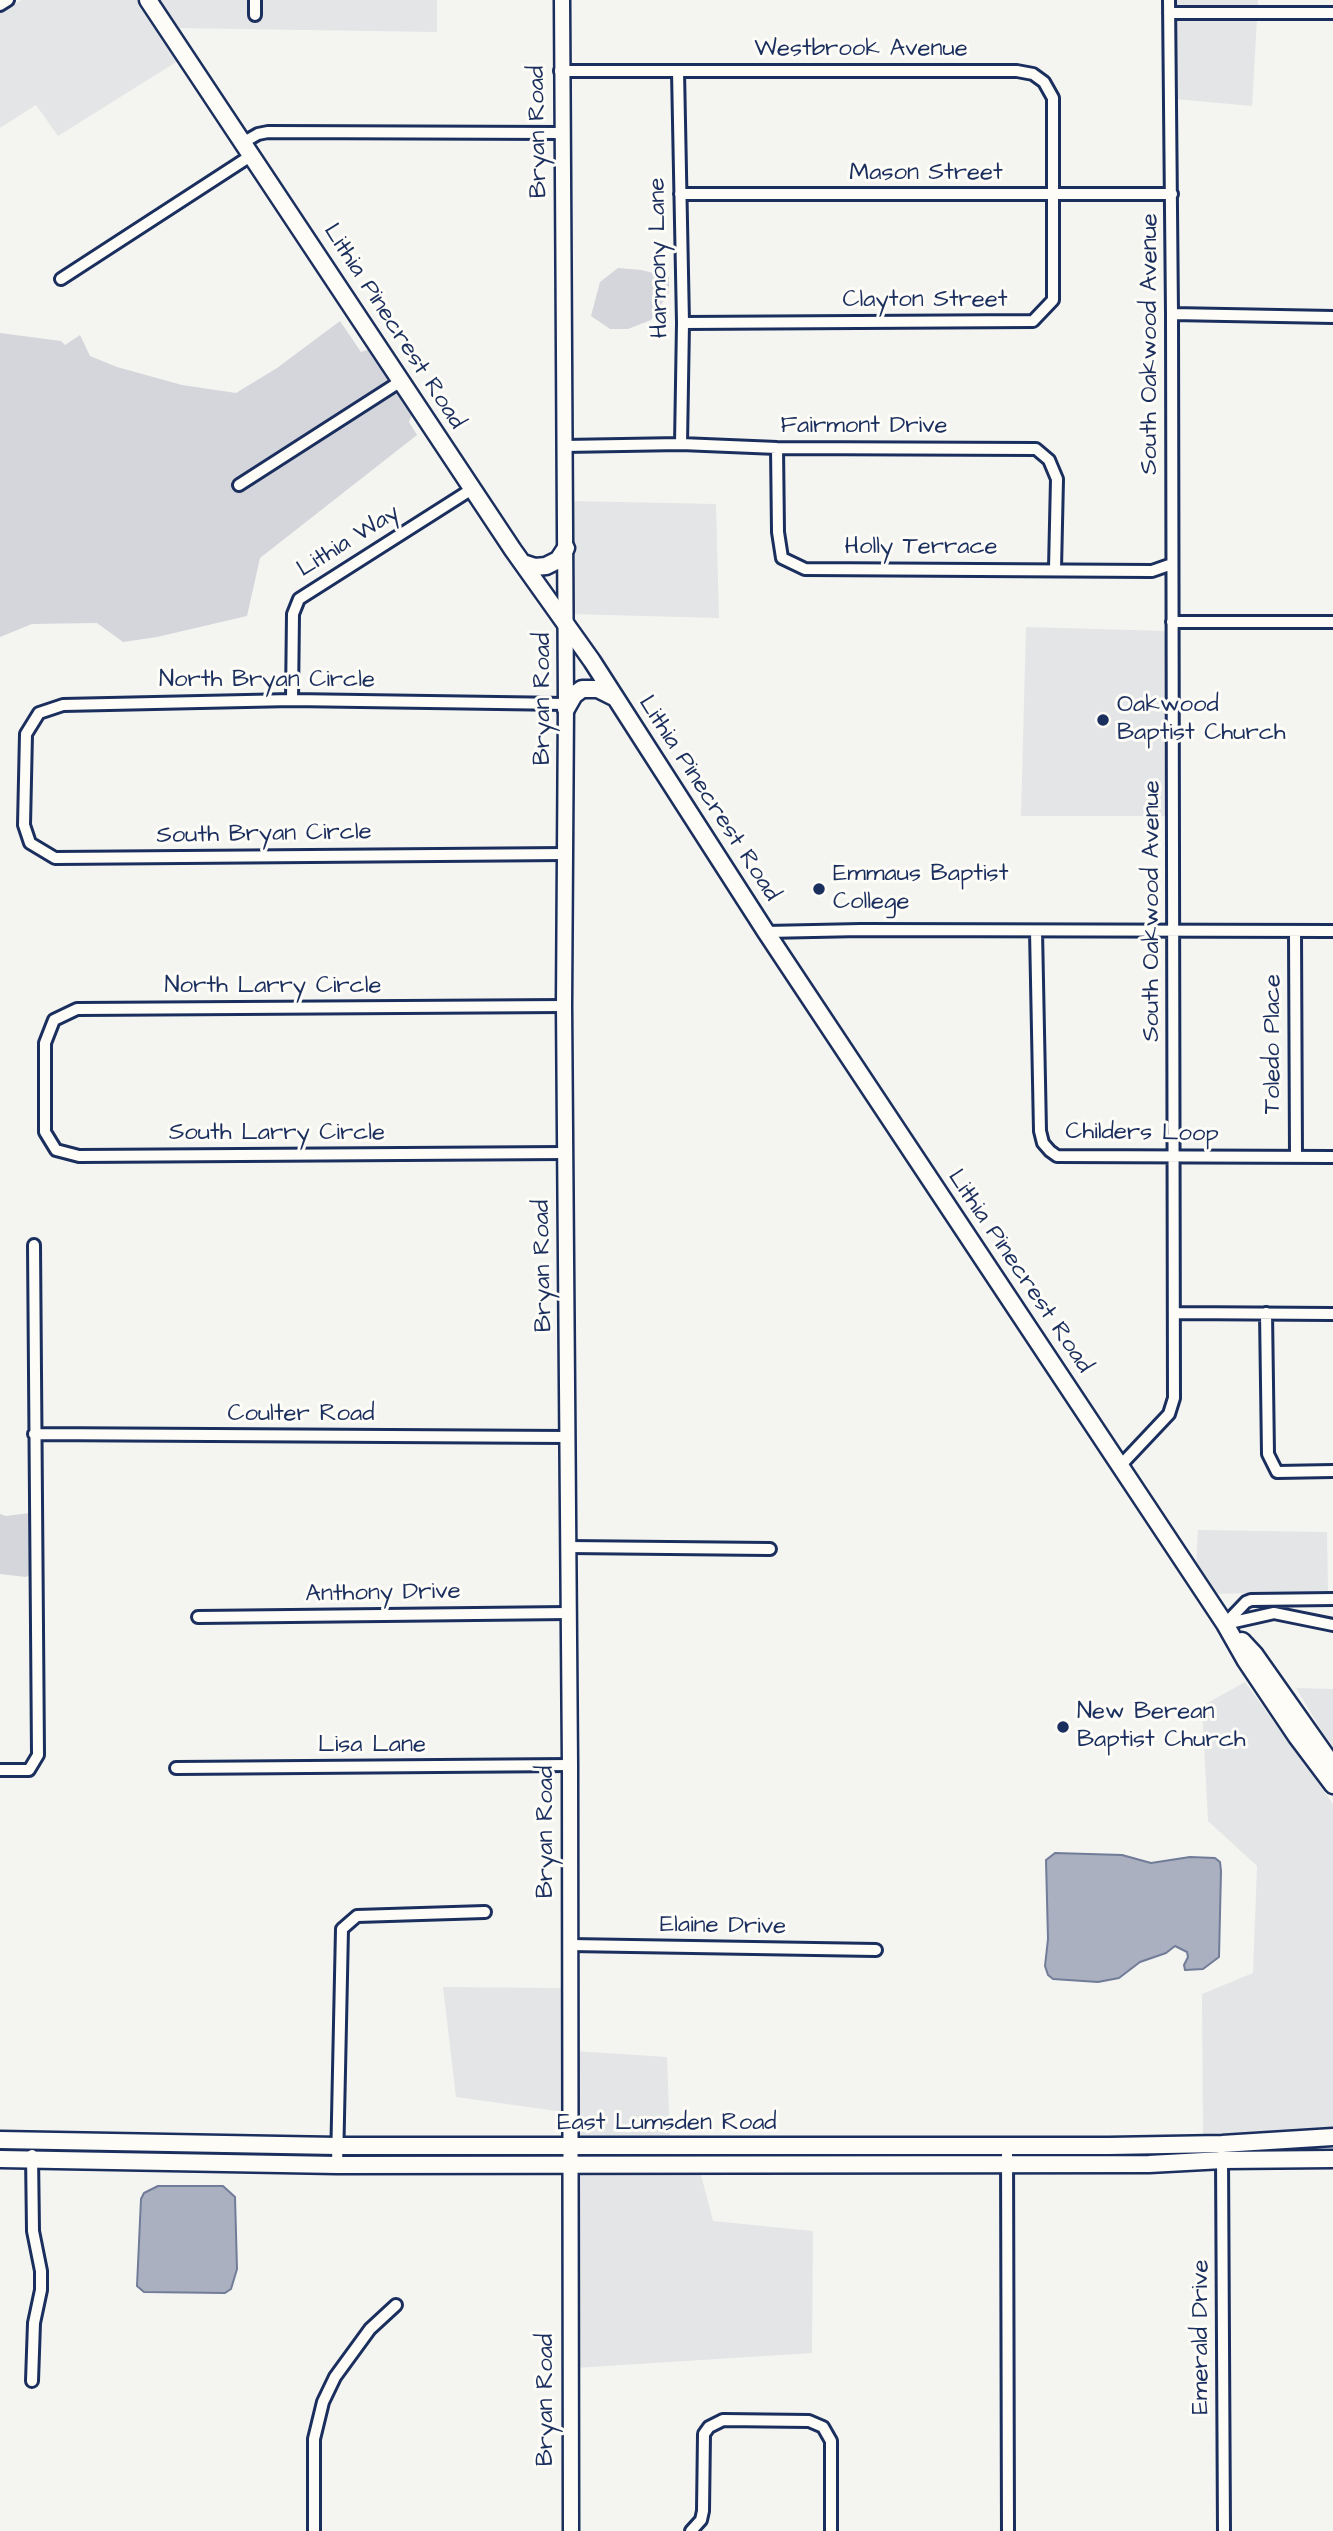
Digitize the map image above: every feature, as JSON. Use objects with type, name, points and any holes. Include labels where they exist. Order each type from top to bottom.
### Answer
[{"type":"main road","name":"Lithia Pinecrest Road","points":[[148,0],[472,489],[617,699],[766,932],[1226,1625],[1245,1661],[1333,1785]]},
{"type":"main road","points":[[523,563],[535,567],[546,566],[558,560],[566,548]]},
{"type":"main road","points":[[566,707],[573,695],[585,688],[603,690],[617,699]]},
{"type":"main road","name":"Lithia Pinecrest Road","points":[[1226,1625],[1255,1655],[1333,1766]]},
{"type":"main road","points":[[1297,1737],[1304,1736],[1318,1747]]},
{"type":"main road","name":"East Lumsden Road","points":[[0,2159],[337,2165],[1149,2164],[1333,2137]]},
{"type":"main road","name":"East Lumsden Road","points":[[0,2140],[337,2146],[1007,2146],[1333,2158]]},
{"type":"street","points":[[0,5],[8,0]]},
{"type":"street","points":[[255,0],[255,15]]},
{"type":"street","name":"Bryan Road","points":[[562,0],[566,548],[564,1006],[570,1765],[570,2531]]},
{"type":"street","name":"South Oakwood Avenue","points":[[1120,1466],[1169,1414],[1174,1398],[1169,0]]},
{"type":"street","points":[[1169,13],[1333,13]]},
{"type":"street","name":"Westbrook Avenue","points":[[561,71],[1017,71],[1032,74],[1044,82],[1053,98],[1053,195]]},
{"type":"street","name":"Harmony Lane","points":[[678,71],[683,323],[681,444]]},
{"type":"street","points":[[61,279],[248,149],[258,134],[562,133]]},
{"type":"street","name":"Mason Street","points":[[680,194],[1171,194]]},
{"type":"street","name":"Clayton Street","points":[[683,323],[1033,321],[1053,300],[1053,195]]},
{"type":"street","points":[[1172,314],[1333,317]]},
{"type":"street","points":[[239,485],[401,381]]},
{"type":"street","name":"Fairmont Drive","points":[[564,446],[681,444],[777,448],[1036,449],[1049,460],[1057,479],[1055,569]]},
{"type":"street","name":"Holly Terrace","points":[[777,448],[778,532],[782,558],[805,569],[1152,571],[1172,564]]},
{"type":"street","name":"Lithia Way","points":[[292,700],[293,614],[299,599],[472,489]]},
{"type":"street","points":[[1172,622],[1333,622]]},
{"type":"street","name":"North Bryan Circle","points":[[26,780],[26,734],[40,713],[63,705],[292,700],[566,707]]},
{"type":"street","name":"South Bryan Circle","points":[[26,780],[24,825],[30,843],[55,859],[566,854]]},
{"type":"street","name":"Childers Loop","points":[[1036,931],[1040,1131],[1042,1143],[1057,1156],[1333,1157]]},
{"type":"street","name":"Toledo Place","points":[[1295,931],[1296,1157]]},
{"type":"street","points":[[766,932],[1333,932]]},
{"type":"street","name":"North Larry Circle","points":[[45,1087],[45,1043],[54,1020],[77,1009],[564,1006]]},
{"type":"street","name":"South Larry Circle","points":[[45,1087],[45,1132],[56,1150],[79,1156],[565,1153]]},
{"type":"street","points":[[0,1770],[29,1770],[38,1755],[34,1245]]},
{"type":"street","points":[[1175,1313],[1333,1314]]},
{"type":"street","points":[[1266,1313],[1268,1454],[1277,1472],[1333,1471]]},
{"type":"street","name":"Coulter Road","points":[[34,1434],[567,1437]]},
{"type":"street","points":[[568,1547],[770,1549]]},
{"type":"street","points":[[1226,1625],[1245,1602],[1251,1600],[1333,1600]]},
{"type":"street","name":"Anthony Drive","points":[[198,1617],[568,1613]]},
{"type":"street","points":[[1226,1625],[1274,1613],[1333,1625]]},
{"type":"street","name":"Lisa Lane","points":[[176,1768],[570,1765]]},
{"type":"street","points":[[337,2165],[342,1929],[357,1916],[485,1912]]},
{"type":"street","name":"Elaine Drive","points":[[570,1945],[876,1950]]},
{"type":"street","points":[[32,2140],[33,2231],[41,2271],[41,2290],[34,2323],[32,2381]]},
{"type":"street","points":[[1007,2146],[1008,2531]]},
{"type":"street","name":"Emerald Drive","points":[[1222,2152],[1224,2531]]},
{"type":"street","points":[[314,2531],[314,2439],[323,2402],[335,2376],[370,2329],[396,2305]]},
{"type":"street","points":[[691,2531],[701,2521],[703,2511],[704,2434],[715,2423],[723,2420],[809,2421],[823,2427],[831,2441],[831,2531]]},
{"type":"shaded area","points":[[22,0],[141,0],[181,59],[58,136],[36,105],[0,128],[0,11]]},
{"type":"shaded area","points":[[154,0],[250,0],[250,21],[259,21],[260,0],[437,0],[437,32],[173,28]]},
{"type":"shaded area","points":[[1174,0],[1258,0],[1258,7],[1174,7]]},
{"type":"shaded area","points":[[1174,19],[1257,19],[1252,106],[1175,99]]},
{"type":"shaded area","points":[[618,268],[669,277],[669,292],[651,320],[628,329],[610,329],[591,316],[600,282]]},
{"type":"shaded area","points":[[340,321],[361,352],[373,348],[414,410],[409,422],[417,435],[260,558],[247,616],[123,642],[97,623],[32,624],[0,637],[0,333],[61,341],[65,345],[80,335],[90,356],[117,367],[182,385],[236,393],[277,368]]},
{"type":"shaded area","points":[[570,501],[716,504],[719,618],[571,614]]},
{"type":"shaded area","points":[[1026,627],[1167,631],[1168,816],[1021,816]]},
{"type":"shaded area","points":[[30,1513],[31,1574],[26,1577],[0,1574],[0,1514],[6,1516]]},
{"type":"shaded area","points":[[1198,1530],[1327,1532],[1328,1591],[1212,1594],[1196,1570]]},
{"type":"shaded area","points":[[1245,1682],[1333,1804],[1333,2131],[1203,2134],[1202,1994],[1253,1973],[1257,1866],[1208,1821],[1202,1706]]},
{"type":"shaded area","points":[[1296,1688],[1333,1689],[1333,1747],[1323,1733]]},
{"type":"shaded area","points":[[443,1987],[564,1988],[564,2112],[456,2097]]},
{"type":"shaded area","points":[[574,2051],[667,2057],[670,2140],[574,2141]]},
{"type":"shaded area","points":[[574,2171],[700,2171],[713,2221],[813,2231],[812,2353],[575,2368]]},
{"type":"water","points":[[1055,1853],[1122,1855],[1151,1863],[1190,1857],[1215,1858],[1220,1862],[1221,1871],[1219,1957],[1203,1969],[1185,1970],[1187,1952],[1175,1946],[1166,1953],[1140,1962],[1119,1978],[1098,1982],[1053,1979],[1048,1975],[1045,1966],[1048,1939],[1046,1860]]},
{"type":"water","points":[[158,2186],[223,2186],[235,2197],[237,2269],[231,2289],[225,2293],[144,2292],[137,2286],[141,2199],[144,2193]]},
{"type":"place","name":"Oakwood Baptist Church","points":[[1103,720]]},
{"type":"place","name":"Emmaus Baptist College","points":[[819,889]]},
{"type":"place","name":"New Berean Baptist Church","points":[[1063,1727]]}]
